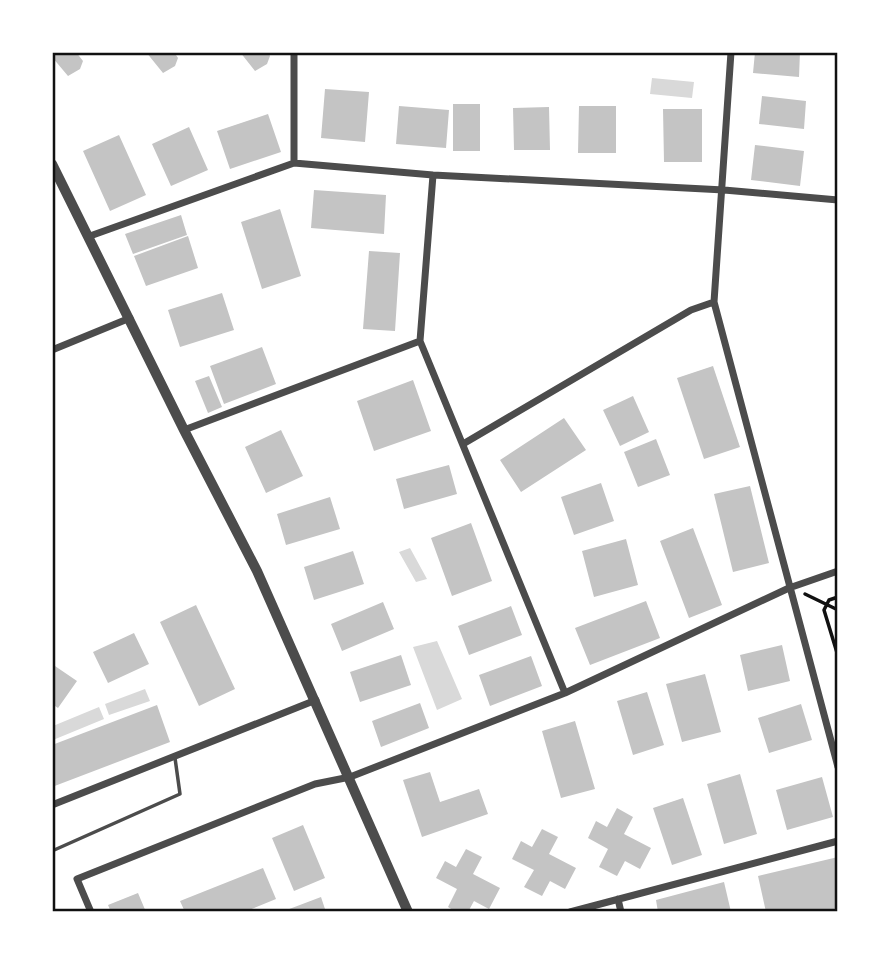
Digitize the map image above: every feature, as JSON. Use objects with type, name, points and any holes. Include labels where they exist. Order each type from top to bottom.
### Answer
[{"type":"street","points":[[294,52],[294,163]]},
{"type":"street","points":[[732,52],[714,302],[838,767]]},
{"type":"street","points":[[90,236],[294,163],[433,175],[724,190],[838,200]]},
{"type":"street","points":[[52,164],[257,571],[408,912]]},
{"type":"street","points":[[433,175],[420,341],[565,692]]},
{"type":"street","points":[[463,444],[691,310],[714,302]]},
{"type":"street","points":[[52,350],[130,318]]},
{"type":"street","points":[[184,430],[420,341]]},
{"type":"street","points":[[91,912],[78,879],[315,784],[350,777],[565,692],[789,588],[838,571]]},
{"type":"street","points":[[52,805],[316,701]]},
{"type":"street","points":[[570,912],[838,841]]},
{"type":"street","points":[[618,899],[621,912]]},
{"type":"lane","points":[[52,851],[180,794],[175,755]]},
{"type":"path","points":[[799,585],[801,593],[838,610]]},
{"type":"path","points":[[838,597],[829,600],[824,610],[838,656]]},
{"type":"shaded area","points":[[652,78],[694,82],[692,98],[650,94]]},
{"type":"shaded area","points":[[410,548],[427,579],[416,582],[399,552]]},
{"type":"shaded area","points":[[437,641],[462,699],[437,710],[413,647]]},
{"type":"shaded area","points":[[145,689],[150,701],[109,715],[105,704]]},
{"type":"shaded area","points":[[99,707],[104,719],[53,740],[53,726]]},
{"type":"building","points":[[52,52],[76,52],[83,61],[80,69],[68,76],[52,57]]},
{"type":"building","points":[[146,52],[174,52],[178,58],[175,66],[163,73]]},
{"type":"building","points":[[240,52],[268,52],[270,56],[267,64],[255,71]]},
{"type":"building","points":[[755,52],[800,52],[799,77],[753,73]]},
{"type":"building","points":[[325,89],[369,92],[365,142],[321,138]]},
{"type":"building","points":[[762,96],[806,101],[804,129],[759,124]]},
{"type":"building","points":[[453,104],[480,104],[480,151],[453,151]]},
{"type":"building","points":[[399,106],[449,110],[446,148],[396,144]]},
{"type":"building","points":[[579,106],[616,106],[616,153],[578,153]]},
{"type":"building","points":[[549,107],[550,150],[514,150],[513,108]]},
{"type":"building","points":[[663,109],[702,109],[702,162],[664,162]]},
{"type":"building","points":[[268,114],[281,152],[230,169],[217,131]]},
{"type":"building","points":[[189,127],[208,170],[171,186],[152,144]]},
{"type":"building","points":[[119,135],[146,195],[110,211],[83,151]]},
{"type":"building","points":[[755,145],[804,151],[800,186],[751,180]]},
{"type":"building","points":[[314,190],[386,195],[384,234],[311,228]]},
{"type":"building","points":[[280,209],[301,276],[262,289],[241,222]]},
{"type":"building","points":[[181,215],[187,235],[133,254],[125,234]]},
{"type":"building","points":[[188,236],[198,268],[146,286],[134,256]]},
{"type":"building","points":[[369,251],[400,253],[395,331],[363,329]]},
{"type":"building","points":[[222,293],[234,330],[180,347],[168,310]]},
{"type":"building","points":[[262,347],[276,384],[224,404],[210,366]]},
{"type":"building","points":[[713,366],[740,447],[704,459],[677,378]]},
{"type":"building","points":[[209,376],[222,407],[208,413],[195,381]]},
{"type":"building","points":[[413,380],[431,431],[374,451],[357,401]]},
{"type":"building","points":[[633,396],[649,432],[620,446],[603,410]]},
{"type":"building","points":[[564,418],[586,450],[521,492],[500,460]]},
{"type":"building","points":[[281,430],[303,476],[266,493],[245,447]]},
{"type":"building","points":[[656,439],[670,475],[638,487],[624,452]]},
{"type":"building","points":[[449,465],[457,494],[404,509],[396,479]]},
{"type":"building","points":[[601,483],[614,521],[574,535],[561,497]]},
{"type":"building","points":[[750,486],[769,563],[733,572],[714,494]]},
{"type":"building","points":[[330,497],[340,529],[286,545],[277,514]]},
{"type":"building","points":[[471,523],[492,581],[452,596],[431,538]]},
{"type":"building","points":[[693,528],[722,605],[689,618],[660,541]]},
{"type":"building","points":[[626,539],[638,585],[594,597],[582,551]]},
{"type":"building","points":[[353,551],[364,584],[314,600],[304,567]]},
{"type":"building","points":[[646,601],[660,638],[590,665],[575,628]]},
{"type":"building","points":[[383,602],[394,629],[342,651],[331,624]]},
{"type":"building","points":[[196,605],[235,689],[199,706],[160,622]]},
{"type":"building","points":[[511,606],[522,635],[469,655],[458,626]]},
{"type":"building","points":[[134,633],[149,664],[108,683],[93,652]]},
{"type":"building","points":[[782,645],[790,681],[748,691],[740,655]]},
{"type":"building","points":[[401,655],[411,685],[360,702],[350,672]]},
{"type":"building","points":[[531,656],[542,686],[490,706],[479,675]]},
{"type":"building","points":[[52,664],[77,681],[58,708],[52,704]]},
{"type":"building","points":[[705,674],[721,732],[682,742],[666,684]]},
{"type":"building","points":[[647,692],[664,745],[633,755],[617,701]]},
{"type":"building","points":[[420,703],[429,728],[381,747],[372,721]]},
{"type":"building","points":[[801,704],[812,740],[769,753],[758,718]]},
{"type":"building","points":[[157,705],[170,742],[52,787],[52,745]]},
{"type":"building","points":[[575,721],[595,789],[561,798],[542,731]]},
{"type":"building","points":[[430,772],[440,802],[479,789],[488,814],[422,837],[403,780]]},
{"type":"building","points":[[740,774],[757,834],[724,844],[707,784]]},
{"type":"building","points":[[822,777],[833,817],[787,830],[776,790]]},
{"type":"building","points":[[683,798],[702,855],[672,865],[653,808]]},
{"type":"building","points":[[617,808],[633,817],[624,834],[651,848],[640,869],[625,861],[617,876],[599,867],[608,849],[588,838],[596,821],[607,827]]},
{"type":"building","points":[[303,825],[325,878],[294,891],[272,838]]},
{"type":"building","points":[[542,829],[558,837],[549,854],[576,868],[565,889],[550,881],[542,896],[524,887],[534,870],[512,859],[521,841],[532,847]]},
{"type":"building","points":[[466,849],[482,857],[473,874],[500,888],[489,909],[474,901],[468,912],[456,912],[448,907],[457,889],[436,878],[445,861],[456,867]]},
{"type":"building","points":[[838,857],[838,908],[821,912],[766,912],[758,876]]},
{"type":"building","points":[[263,868],[276,899],[244,912],[185,912],[180,901]]},
{"type":"building","points":[[724,882],[731,912],[658,912],[656,900]]},
{"type":"building","points":[[138,893],[146,912],[111,912],[108,905]]},
{"type":"building","points":[[321,897],[326,912],[284,912],[284,911]]}]
